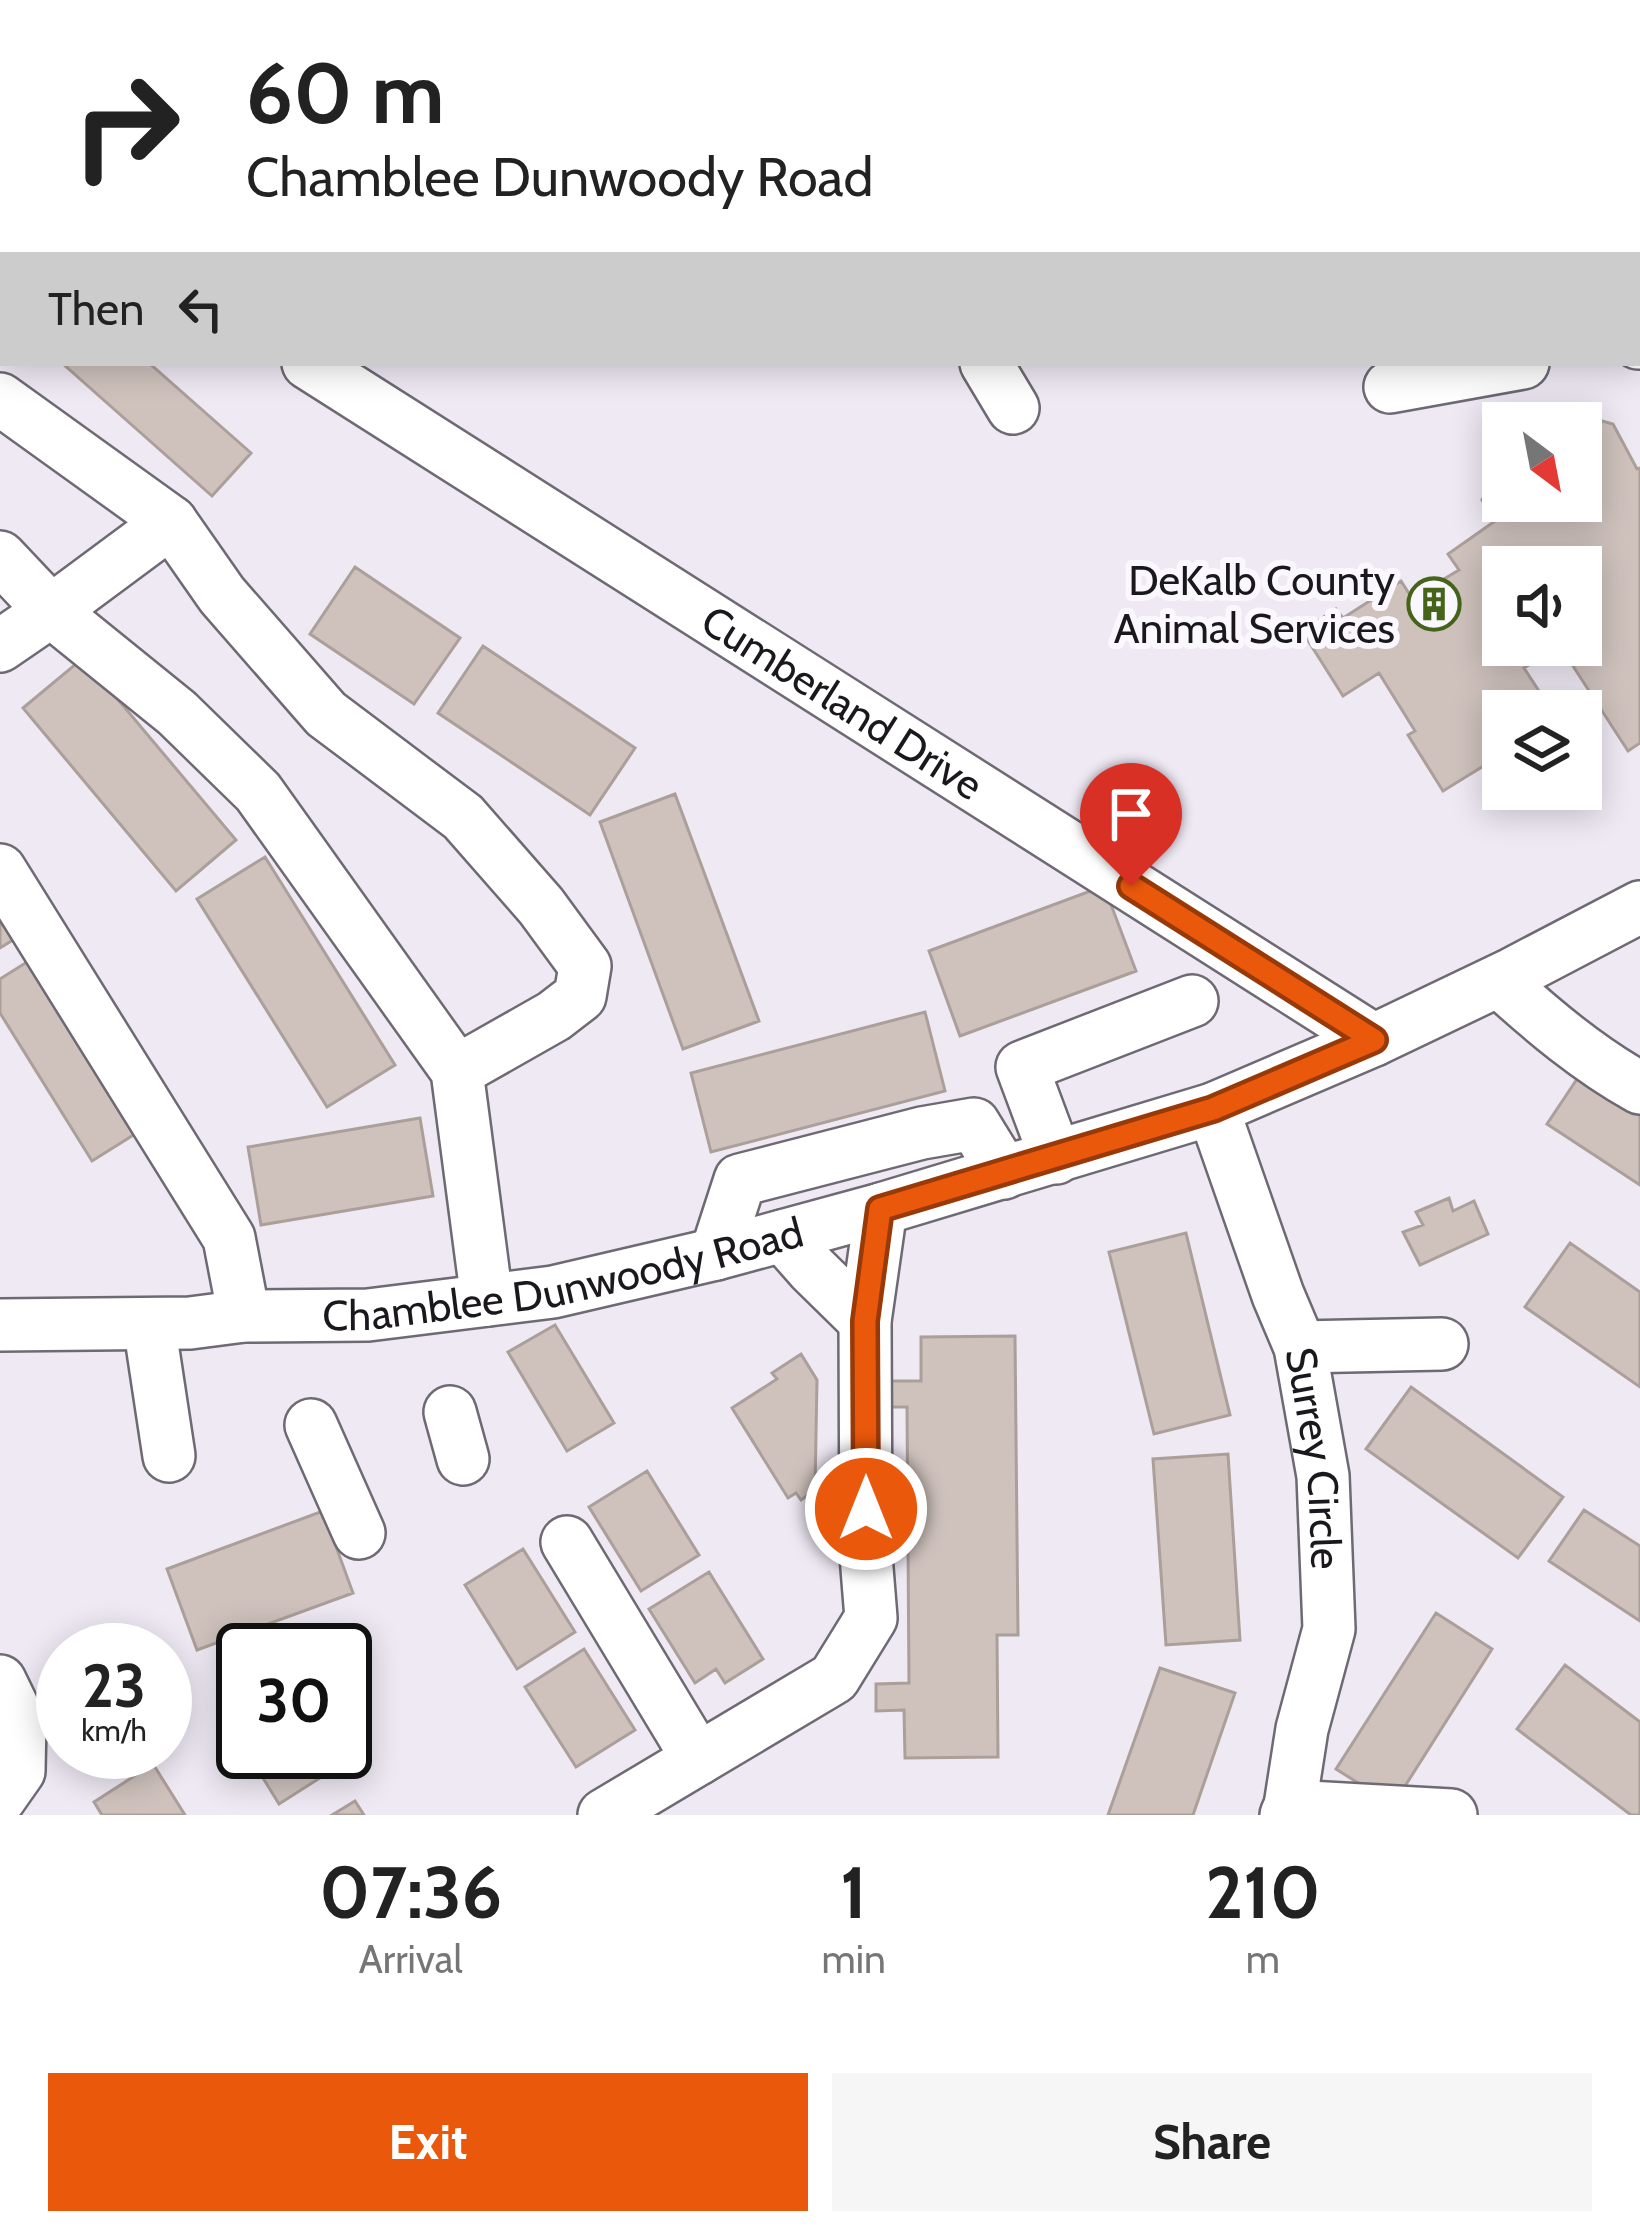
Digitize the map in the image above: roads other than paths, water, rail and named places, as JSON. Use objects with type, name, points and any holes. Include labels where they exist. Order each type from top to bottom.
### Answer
[{"type":"street","points":[[988,366],[1013,408]]},
{"type":"street","points":[[1390,387],[1506,366]]},
{"type":"street","name":"Cumberland Drive","points":[[330,367],[1374,1040]]},
{"type":"street","points":[[0,399],[171,522],[222,595],[326,714],[463,817],[541,906],[585,966],[580,996],[465,1067]]},
{"type":"street","points":[[0,646],[171,522]]},
{"type":"street","points":[[0,557],[51,611],[177,712],[258,792],[465,1067],[487,1300]]},
{"type":"street","points":[[0,870],[230,1238],[244,1316]]},
{"type":"street","name":"Chamblee Dunwoody Road","points":[[0,1325],[368,1315],[553,1292],[716,1253],[1213,1109],[1499,981],[1640,907]]},
{"type":"street","points":[[1499,981],[1549,1027],[1640,1088]]},
{"type":"street","points":[[1055,1158],[1022,1066],[1192,1001]]},
{"type":"street","name":"Surrey Circle","points":[[1213,1109],[1300,1347],[1323,1476],[1329,1630],[1302,1730],[1288,1810]]},
{"type":"street","points":[[716,1253],[740,1180],[974,1124],[1004,1173]]},
{"type":"street","points":[[604,1815],[834,1678],[871,1618],[866,1556],[865,1321],[880,1209]]},
{"type":"street","points":[[783,1235],[865,1321]]},
{"type":"street","points":[[149,1324],[169,1456]]},
{"type":"street","points":[[1300,1347],[1442,1344]]},
{"type":"street","points":[[311,1425],[359,1533]]},
{"type":"street","points":[[567,1542],[698,1759]]},
{"type":"street","points":[[0,1681],[20,1723],[19,1771],[0,1798]]},
{"type":"street","points":[[1288,1810],[1451,1815]]},
{"type":"place","name":"DeKalb County Animal Services","points":[[1434,604]]}]
